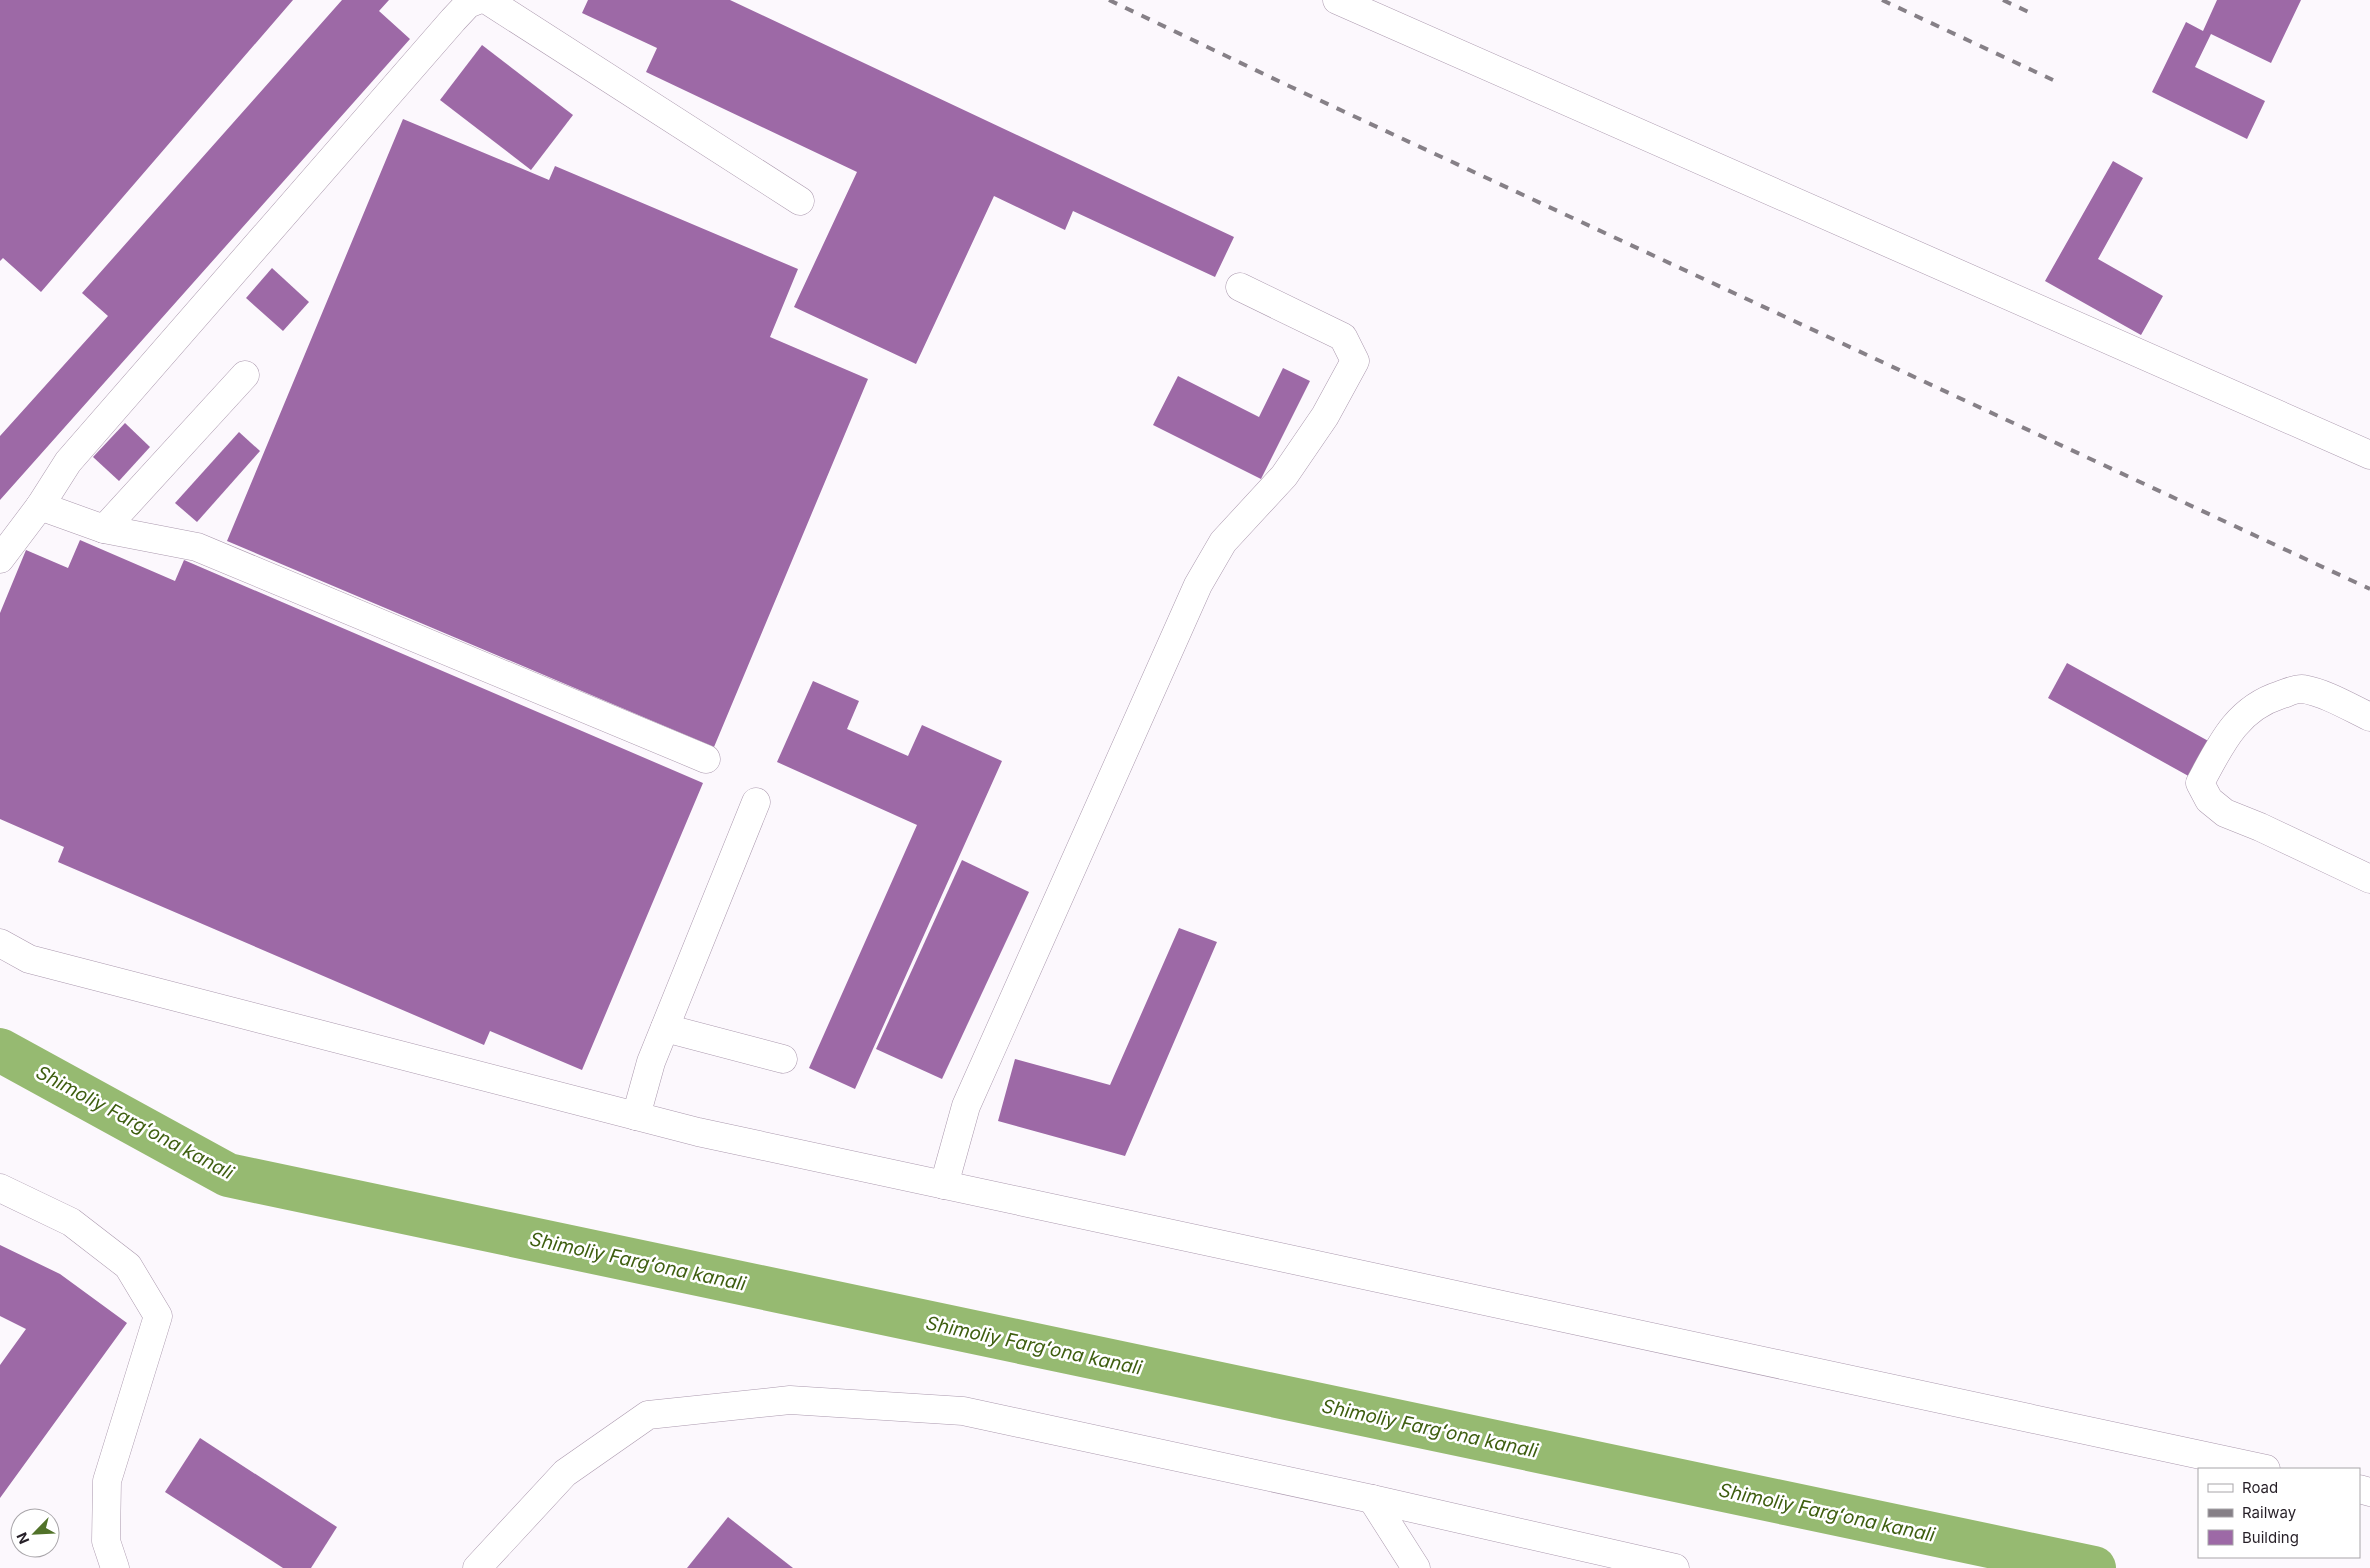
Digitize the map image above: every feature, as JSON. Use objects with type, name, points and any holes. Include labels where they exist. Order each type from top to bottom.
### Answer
[{"type":"street","points":[[0,559],[40,506],[68,462],[453,20],[468,4],[478,0]]},
{"type":"street","points":[[486,0],[800,201]]},
{"type":"street","points":[[1337,0],[2370,455]]},
{"type":"street","points":[[944,1185],[966,1106],[1198,585],[1223,542],[1284,476],[1325,416],[1354,362],[1343,338],[1240,287]]},
{"type":"street","points":[[104,529],[245,375]]},
{"type":"street","points":[[40,506],[104,529],[197,548],[706,759]]},
{"type":"street","points":[[2370,718],[2333,699],[2301,689],[2266,699],[2243,716],[2226,735],[2200,783],[2210,800],[2225,813],[2260,827],[2370,880]]},
{"type":"street","points":[[636,1116],[651,1062],[756,802]]},
{"type":"street","points":[[0,942],[29,959],[698,1132],[2261,1468]]},
{"type":"street","points":[[665,1028],[782,1059]]},
{"type":"street","points":[[0,1188],[71,1222],[128,1266],[158,1316],[107,1481],[106,1541],[115,1568]]},
{"type":"street","points":[[477,1568],[565,1472],[648,1415],[790,1400],[963,1411],[1372,1499],[1675,1568]]},
{"type":"street","points":[[1372,1499],[1416,1568]]},
{"type":"building","points":[[0,0],[293,0],[41,292],[3,258],[0,261]]},
{"type":"building","points":[[342,0],[389,0],[379,11],[410,39],[0,500],[0,436],[108,316],[82,293]]},
{"type":"building","points":[[588,0],[730,0],[1234,237],[1215,277],[1073,211],[1065,230],[994,196],[916,364],[794,307],[857,172],[646,72],[657,48],[582,13]]},
{"type":"building","points":[[2217,0],[2301,0],[2271,63],[2211,34],[2195,67],[2265,101],[2247,139],[2152,92],[2186,22],[2203,31]]},
{"type":"building","points":[[482,45],[573,115],[531,170],[440,100]]},
{"type":"building","points":[[403,119],[549,180],[555,166],[798,269],[770,337],[868,379],[714,747],[227,541]]},
{"type":"building","points":[[2113,161],[2143,178],[2098,259],[2163,296],[2141,335],[2045,281]]},
{"type":"building","points":[[272,268],[309,302],[283,331],[246,298]]},
{"type":"building","points":[[1283,368],[1310,381],[1261,479],[1153,425],[1178,376],[1259,417]]},
{"type":"building","points":[[125,423],[150,447],[119,481],[93,457]]},
{"type":"building","points":[[239,432],[260,451],[197,522],[175,503]]},
{"type":"building","points":[[80,540],[175,581],[184,560],[703,783],[582,1070],[490,1031],[484,1045],[58,862],[64,847],[0,819],[0,613],[26,550],[68,568]]},
{"type":"building","points":[[2067,663],[2212,743],[2192,778],[2048,698]]},
{"type":"building","points":[[813,681],[859,701],[847,729],[908,756],[922,725],[1002,761],[855,1089],[809,1068],[917,825],[777,762]]},
{"type":"building","points":[[962,860],[1029,892],[942,1079],[876,1049]]},
{"type":"building","points":[[1179,928],[1217,942],[1125,1156],[998,1121],[1015,1059],[1110,1085]]},
{"type":"building","points":[[0,1245],[60,1274],[127,1323],[0,1498],[0,1365],[26,1329],[0,1316]]},
{"type":"building","points":[[200,1438],[337,1527],[311,1568],[283,1568],[165,1492]]},
{"type":"building","points":[[728,1517],[793,1568],[687,1568]]},
{"type":"waterway","name":"Shimoliy Fargʻona kanali","points":[[0,1050],[228,1175],[2094,1568]]},
{"type":"railway","points":[[1109,0],[1289,86],[2370,589]]},
{"type":"railway","points":[[1882,0],[2053,80]]},
{"type":"railway","points":[[2003,0],[2035,15]]}]
